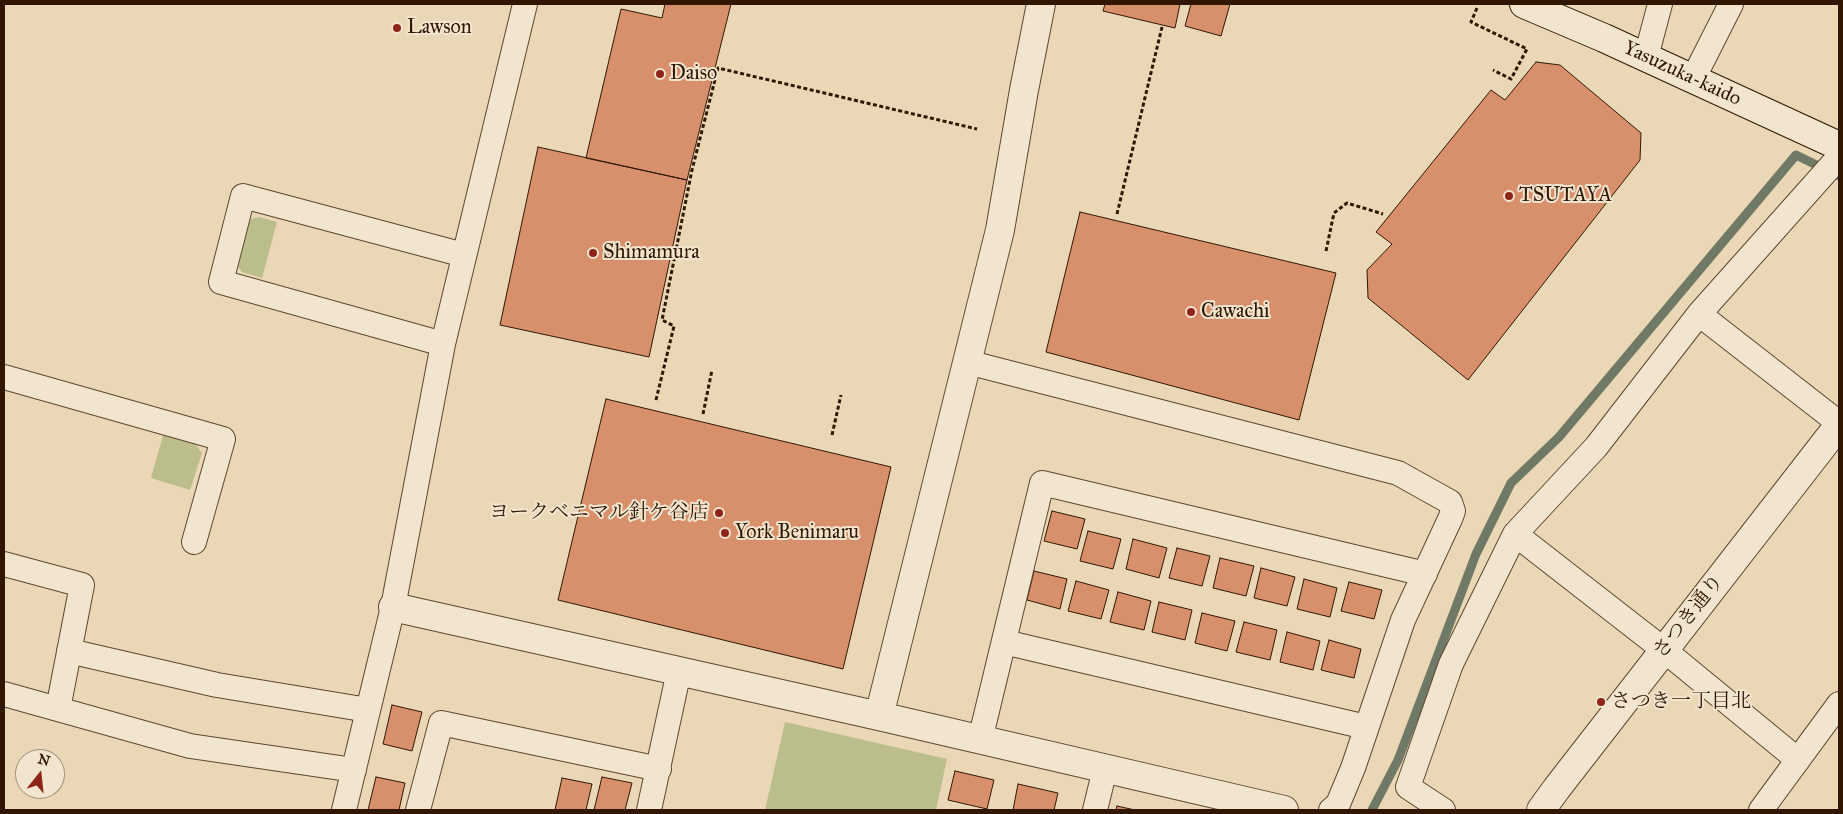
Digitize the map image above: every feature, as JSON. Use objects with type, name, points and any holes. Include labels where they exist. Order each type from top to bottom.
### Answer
[{"type":"street","points":[[344,810],[393,608],[442,344],[526,4]]},
{"type":"street","points":[[879,716],[1000,230],[1041,4]]},
{"type":"street","name":"Yasuzuka-kaido","points":[[1524,4],[1646,57],[1839,146]]},
{"type":"street","points":[[1646,57],[1660,4]]},
{"type":"street","points":[[1694,79],[1732,4]]},
{"type":"street","points":[[1442,810],[1408,787],[1452,664],[1515,534],[1596,447],[1699,314],[1839,157]]},
{"type":"street","points":[[442,344],[220,282],[243,196],[464,255]]},
{"type":"street","points":[[1699,314],[1839,424]]},
{"type":"street","points":[[967,362],[1398,473],[1450,502],[1453,511],[1403,620],[1353,768],[1338,804],[1331,810]]},
{"type":"street","points":[[4,377],[222,438],[194,542]]},
{"type":"street","name":"さつき通り","points":[[1541,810],[1556,788],[1839,424]]},
{"type":"street","points":[[980,740],[1042,483],[1425,574]]},
{"type":"street","points":[[1515,534],[1664,650],[1798,760]]},
{"type":"street","points":[[4,564],[82,585],[58,709]]},
{"type":"street","points":[[393,608],[879,716],[1284,810]]},
{"type":"street","points":[[1004,642],[1366,727]]},
{"type":"street","points":[[69,651],[217,685],[368,710]]},
{"type":"street","points":[[649,810],[679,671]]},
{"type":"street","points":[[4,694],[190,746],[354,770]]},
{"type":"street","points":[[1767,808],[1798,760],[1839,704]]},
{"type":"street","points":[[418,810],[441,723],[658,769]]},
{"type":"street","points":[[1095,810],[1105,768]]},
{"type":"path","points":[[1478,8],[1471,22],[1527,49],[1511,78],[1493,70]]},
{"type":"path","points":[[1117,214],[1162,27]]},
{"type":"path","points":[[656,400],[674,326],[662,320],[692,170],[718,68],[978,129]]},
{"type":"path","points":[[1326,251],[1334,213],[1347,203],[1382,214]]},
{"type":"path","points":[[703,414],[712,370]]},
{"type":"path","points":[[832,435],[840,395]]},
{"type":"green space","points":[[259,217],[277,222],[262,278],[242,272],[235,263],[247,220]]},
{"type":"green space","points":[[164,432],[192,440],[202,453],[190,490],[151,478]]},
{"type":"green space","points":[[785,722],[947,759],[936,810],[765,810]]},
{"type":"building","name":"Daiso","points":[[665,4],[731,4],[687,180],[586,158],[621,9],[662,18]]},
{"type":"building","points":[[1105,4],[1180,4],[1175,28],[1103,11]]},
{"type":"building","points":[[1191,4],[1230,4],[1221,36],[1185,26]]},
{"type":"building","name":"TSUTAYA","points":[[1536,62],[1560,65],[1641,133],[1640,160],[1468,380],[1368,298],[1367,270],[1392,244],[1376,232],[1491,90],[1505,100]]},
{"type":"building","name":"Shimamura","points":[[538,147],[687,180],[649,357],[500,325]]},
{"type":"building","name":"Cawachi","points":[[1080,212],[1336,273],[1299,420],[1046,352]]},
{"type":"building","name":"York Benimaru","points":[[606,399],[891,467],[843,669],[558,600]]},
{"type":"building","points":[[1052,511],[1085,519],[1077,549],[1044,541]]},
{"type":"building","points":[[1088,531],[1121,539],[1113,569],[1080,561]]},
{"type":"building","points":[[1133,539],[1167,548],[1159,578],[1126,569]]},
{"type":"building","points":[[1177,548],[1210,556],[1202,586],[1169,578]]},
{"type":"building","points":[[1220,558],[1254,566],[1246,596],[1213,588]]},
{"type":"building","points":[[1261,568],[1295,577],[1287,606],[1254,598]]},
{"type":"building","points":[[1034,571],[1067,579],[1060,609],[1027,600]]},
{"type":"building","points":[[1304,579],[1337,588],[1330,617],[1297,609]]},
{"type":"building","points":[[1076,581],[1109,590],[1101,619],[1068,611]]},
{"type":"building","points":[[1349,582],[1382,590],[1374,619],[1341,611]]},
{"type":"building","points":[[1118,592],[1151,601],[1144,630],[1110,622]]},
{"type":"building","points":[[1159,602],[1192,610],[1185,640],[1152,632]]},
{"type":"building","points":[[1202,613],[1235,621],[1227,651],[1195,643]]},
{"type":"building","points":[[1244,622],[1277,630],[1270,660],[1236,652]]},
{"type":"building","points":[[1287,632],[1320,641],[1313,670],[1280,662]]},
{"type":"building","points":[[1329,640],[1361,649],[1354,678],[1321,670]]},
{"type":"building","points":[[392,705],[422,712],[412,751],[383,744]]},
{"type":"building","points":[[955,771],[994,780],[987,809],[948,800]]},
{"type":"building","points":[[376,777],[405,783],[399,810],[368,810]]},
{"type":"building","points":[[602,777],[632,783],[625,810],[594,810]]},
{"type":"building","points":[[562,778],[592,784],[586,810],[555,810]]},
{"type":"building","points":[[1018,784],[1058,793],[1054,810],[1013,810]]},
{"type":"building","points":[[1117,806],[1135,810],[1116,810]]},
{"type":"waterway","points":[[1372,810],[1398,760],[1476,554],[1511,483],[1559,437],[1796,155],[1839,176]]},
{"type":"place","name":"Lawson","points":[[397,28]]},
{"type":"place","name":"Daiso","points":[[660,74]]},
{"type":"place","name":"TSUTAYA","points":[[1509,196]]},
{"type":"place","name":"Shimamura","points":[[593,253]]},
{"type":"place","name":"Cawachi","points":[[1191,312]]},
{"type":"place","name":"ヨークベニマル針ケ谷店","points":[[719,513]]},
{"type":"place","name":"York Benimaru","points":[[725,533]]},
{"type":"place","name":"さつき一丁目北","points":[[1601,702]]}]
